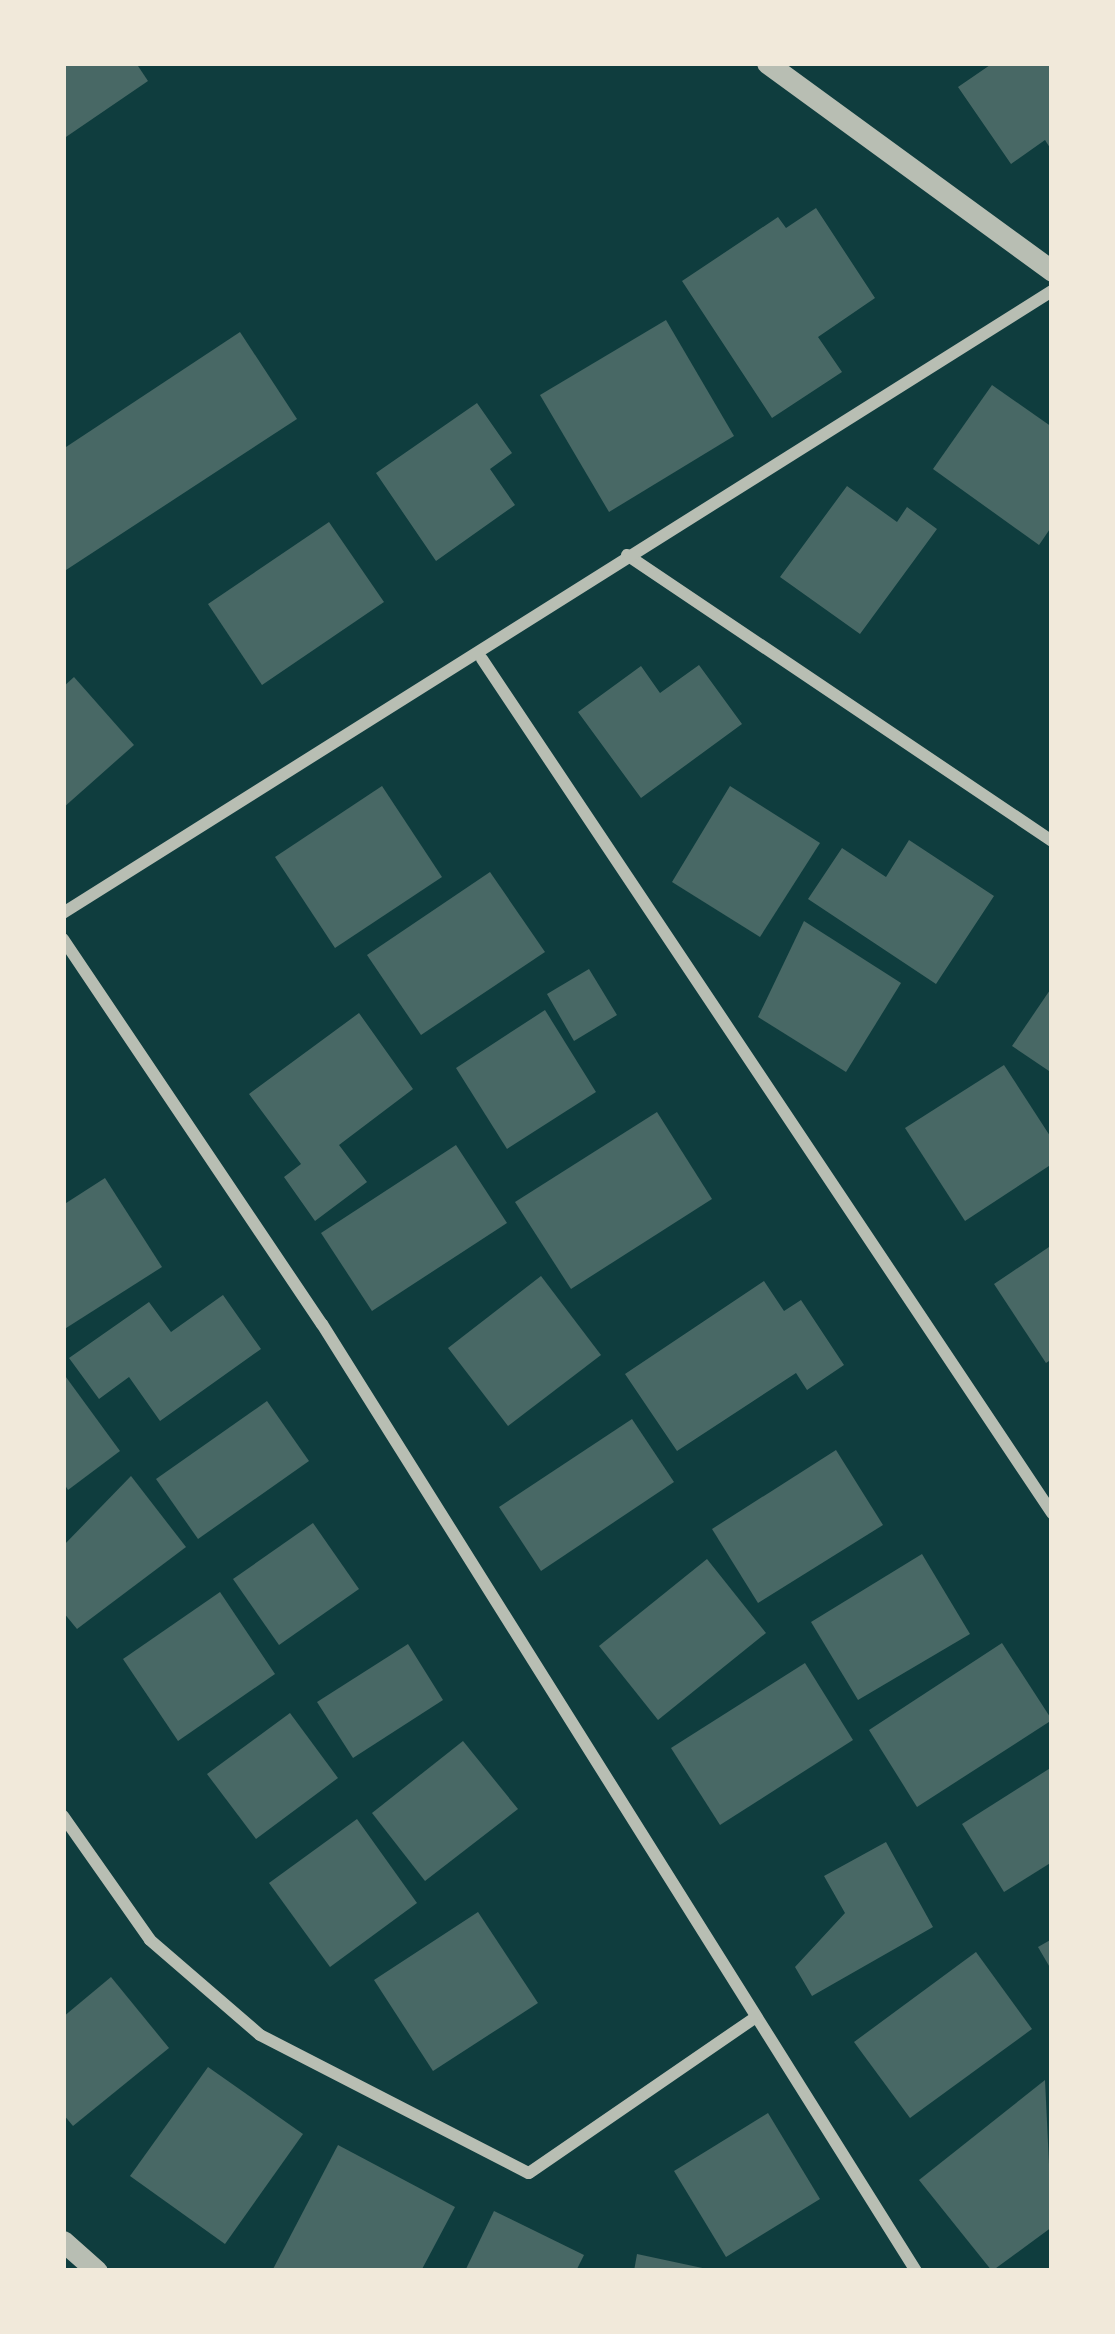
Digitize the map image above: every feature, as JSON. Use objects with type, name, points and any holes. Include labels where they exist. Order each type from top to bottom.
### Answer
[{"type":"street","points":[[766,63],[1052,272]]},
{"type":"street","points":[[63,914],[482,659],[627,555],[1052,292]]},
{"type":"street","points":[[627,555],[1052,841]]},
{"type":"street","points":[[482,659],[1052,1513]]},
{"type":"street","points":[[63,939],[322,1324],[752,2020],[916,2271]]},
{"type":"street","points":[[63,1816],[150,1940],[260,2035],[529,2173],[752,2020]]},
{"type":"street","points":[[63,2241],[97,2271]]},
{"type":"building","points":[[63,63],[136,63],[148,81],[63,139]]},
{"type":"building","points":[[993,63],[1052,63],[1052,151],[1045,140],[1011,164],[958,87]]},
{"type":"building","points":[[816,208],[875,298],[818,337],[842,372],[772,418],[682,281],[778,217],[786,228]]},
{"type":"building","points":[[666,320],[734,436],[609,512],[540,395]]},
{"type":"building","points":[[240,332],[297,419],[63,572],[63,449]]},
{"type":"building","points":[[992,385],[1052,427],[1052,526],[1039,545],[933,469]]},
{"type":"building","points":[[477,403],[512,453],[490,469],[515,505],[436,561],[376,473]]},
{"type":"building","points":[[847,486],[897,522],[907,507],[937,529],[860,634],[780,577]]},
{"type":"building","points":[[329,522],[384,602],[262,685],[208,604]]},
{"type":"building","points":[[699,665],[742,724],[641,798],[578,712],[641,666],[660,693]]},
{"type":"building","points":[[74,677],[134,745],[63,808],[63,687]]},
{"type":"building","points":[[382,786],[442,877],[335,948],[275,857]]},
{"type":"building","points":[[730,786],[820,843],[760,937],[672,882]]},
{"type":"building","points":[[909,840],[994,896],[936,984],[808,899],[842,848],[886,877]]},
{"type":"building","points":[[490,872],[545,952],[421,1035],[367,955]]},
{"type":"building","points":[[804,921],[901,983],[846,1072],[758,1017]]},
{"type":"building","points":[[589,969],[617,1015],[574,1041],[547,994]]},
{"type":"building","points":[[1052,987],[1052,1073],[1012,1046]]},
{"type":"building","points":[[545,1010],[596,1092],[507,1149],[456,1068]]},
{"type":"building","points":[[359,1013],[413,1089],[339,1145],[367,1182],[315,1221],[284,1177],[301,1164],[249,1094]]},
{"type":"building","points":[[1004,1065],[1052,1139],[1052,1164],[965,1221],[905,1128]]},
{"type":"building","points":[[657,1112],[712,1199],[571,1289],[515,1202]]},
{"type":"building","points":[[456,1145],[507,1223],[372,1311],[321,1233]]},
{"type":"building","points":[[105,1178],[162,1267],[63,1330],[63,1205]]},
{"type":"building","points":[[1052,1245],[1052,1359],[1046,1363],[994,1284]]},
{"type":"building","points":[[541,1276],[601,1355],[508,1426],[448,1348]]},
{"type":"building","points":[[764,1281],[784,1311],[801,1300],[844,1365],[807,1390],[796,1373],[677,1451],[625,1374]]},
{"type":"building","points":[[223,1295],[261,1349],[160,1421],[129,1377],[99,1399],[69,1358],[149,1302],[171,1332]]},
{"type":"building","points":[[63,1373],[120,1451],[68,1490],[63,1482]]},
{"type":"building","points":[[267,1401],[309,1461],[198,1539],[156,1479]]},
{"type":"building","points":[[632,1419],[674,1482],[541,1571],[499,1507]]},
{"type":"building","points":[[836,1450],[883,1525],[758,1603],[712,1529]]},
{"type":"building","points":[[131,1476],[186,1547],[77,1629],[63,1612],[63,1546]]},
{"type":"building","points":[[313,1523],[359,1589],[279,1645],[233,1579]]},
{"type":"building","points":[[922,1554],[970,1634],[858,1700],[811,1622]]},
{"type":"building","points":[[707,1559],[766,1633],[658,1720],[599,1646]]},
{"type":"building","points":[[220,1592],[275,1674],[178,1741],[123,1659]]},
{"type":"building","points":[[1002,1643],[1052,1720],[917,1807],[869,1730]]},
{"type":"building","points":[[408,1644],[443,1700],[353,1758],[317,1702]]},
{"type":"building","points":[[805,1663],[853,1740],[720,1825],[671,1748]]},
{"type":"building","points":[[290,1713],[338,1778],[256,1839],[207,1774]]},
{"type":"building","points":[[463,1741],[518,1809],[425,1881],[372,1813]]},
{"type":"building","points":[[1052,1767],[1052,1862],[1004,1892],[962,1824]]},
{"type":"building","points":[[357,1819],[417,1903],[330,1967],[269,1883]]},
{"type":"building","points":[[886,1842],[933,1927],[812,1996],[795,1967],[845,1913],[824,1876]]},
{"type":"building","points":[[478,1912],[538,2003],[433,2071],[374,1980]]},
{"type":"building","points":[[1052,1939],[1052,1971],[1038,1947]]},
{"type":"building","points":[[976,1952],[1032,2029],[910,2118],[854,2042]]},
{"type":"building","points":[[111,1977],[169,2048],[73,2126],[63,2114],[63,2017]]},
{"type":"building","points":[[208,2067],[303,2134],[225,2244],[130,2176]]},
{"type":"building","points":[[1045,2080],[1052,2227],[992,2271],[919,2180]]},
{"type":"building","points":[[768,2113],[820,2199],[726,2257],[674,2171]]},
{"type":"building","points":[[338,2145],[455,2207],[421,2271],[272,2271]]},
{"type":"building","points":[[494,2211],[584,2255],[576,2271],[465,2271]]},
{"type":"building","points":[[637,2254],[707,2269],[634,2271]]}]
